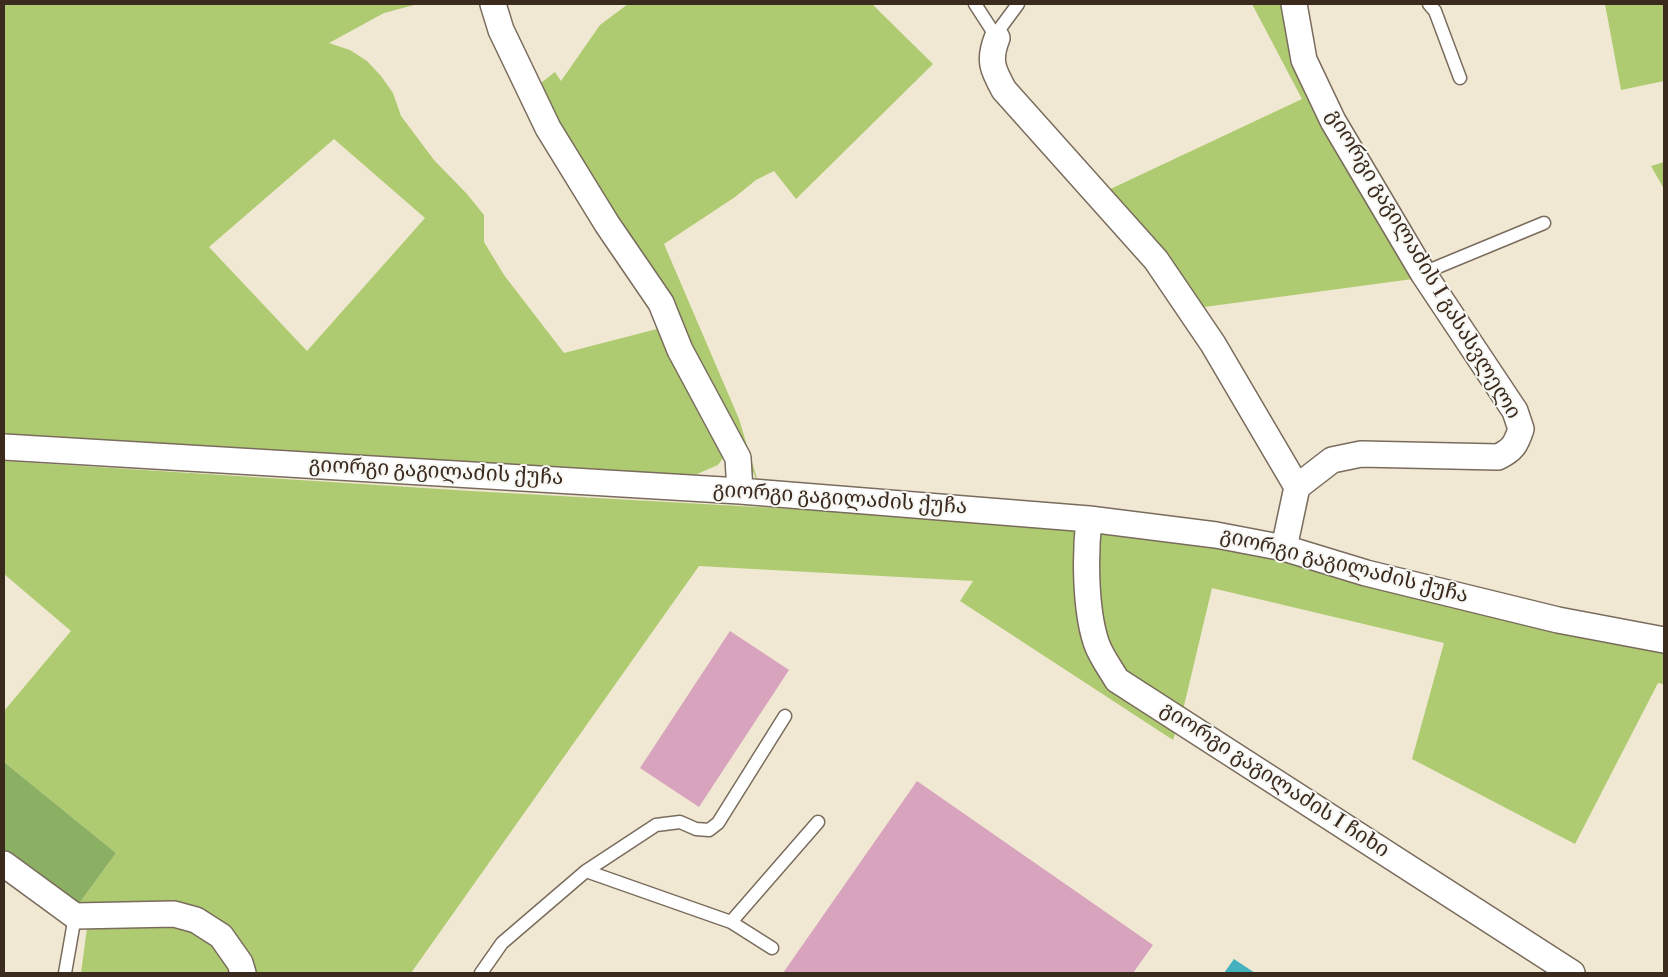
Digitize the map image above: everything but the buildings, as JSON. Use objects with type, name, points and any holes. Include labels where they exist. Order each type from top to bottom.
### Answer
[{"type":"street","points":[[493,4],[502,30],[548,128],[607,224],[661,303],[680,350],[738,458],[740,491]]},
{"type":"street","name":"გიორგი გაგილაძის I გასასვლელი","points":[[1294,4],[1304,60],[1333,121],[1423,272],[1515,412],[1521,429],[1515,445],[1507,453],[1498,457],[1361,454],[1332,460],[1297,487]]},
{"type":"street","points":[[997,38],[993,48],[992,68],[1004,90],[1156,260],[1213,344],[1297,487],[1284,548]]},
{"type":"street","name":"გიორგი გაგილაძის ქუჩა","points":[[4,448],[740,491],[1089,519],[1216,535],[1284,548],[1366,573],[1548,618],[1664,640]]},
{"type":"street","name":"გიორგი გაგილაძის I ჩიხი","points":[[1089,519],[1086,548],[1090,608],[1096,644],[1117,680],[1572,973]]},
{"type":"street","points":[[4,864],[75,916],[174,914],[196,920],[220,936],[240,963],[243,973]]},
{"type":"lane","points":[[975,4],[997,38]]},
{"type":"lane","points":[[997,38],[1001,27],[1018,4]]},
{"type":"lane","points":[[1429,4],[1435,11],[1460,78]]},
{"type":"lane","points":[[1423,272],[1544,223]]},
{"type":"lane","points":[[481,973],[502,942],[586,870],[656,825],[680,822],[696,829],[709,830],[718,823],[785,716]]},
{"type":"lane","points":[[731,922],[818,822]]},
{"type":"lane","points":[[586,870],[731,922],[772,948]]},
{"type":"lane","points":[[65,973],[75,916]]},
{"type":"green space","points":[[4,4],[418,4],[384,13],[329,43],[350,50],[367,61],[381,76],[393,93],[401,116],[434,160],[467,194],[484,215],[484,242],[504,275],[564,353],[657,329],[725,455],[718,465],[690,477],[646,479],[4,434]],"holes":[[[334,139],[425,218],[307,351],[209,247]]]},
{"type":"green space","points":[[628,4],[872,4],[933,64],[796,199],[774,171],[756,180],[735,197],[664,244],[739,419],[759,485],[724,409],[537,86],[555,72],[561,81],[600,25]]},
{"type":"green space","points":[[1252,4],[1288,4],[1420,278],[1197,308],[1104,192],[1302,99]]},
{"type":"green space","points":[[1605,4],[1664,4],[1664,81],[1621,90]]},
{"type":"green space","points":[[1664,162],[1664,189],[1651,166]]},
{"type":"green space","points":[[4,461],[471,491],[972,519],[1118,531],[1271,556],[1664,651],[1664,684],[1658,683],[1575,844],[1412,759],[1444,643],[1212,588],[1183,710],[1173,740],[960,601],[973,581],[699,566],[411,973],[253,973],[233,938],[78,905],[116,853],[4,762],[4,711],[71,631],[4,574]]},
{"type":"green space","points":[[4,762],[116,853],[78,905],[4,851]]},
{"type":"green space","points":[[181,922],[201,931],[234,973],[81,973],[87,928]]},
{"type":"water","points":[[1234,959],[1255,973],[1224,973]]}]
